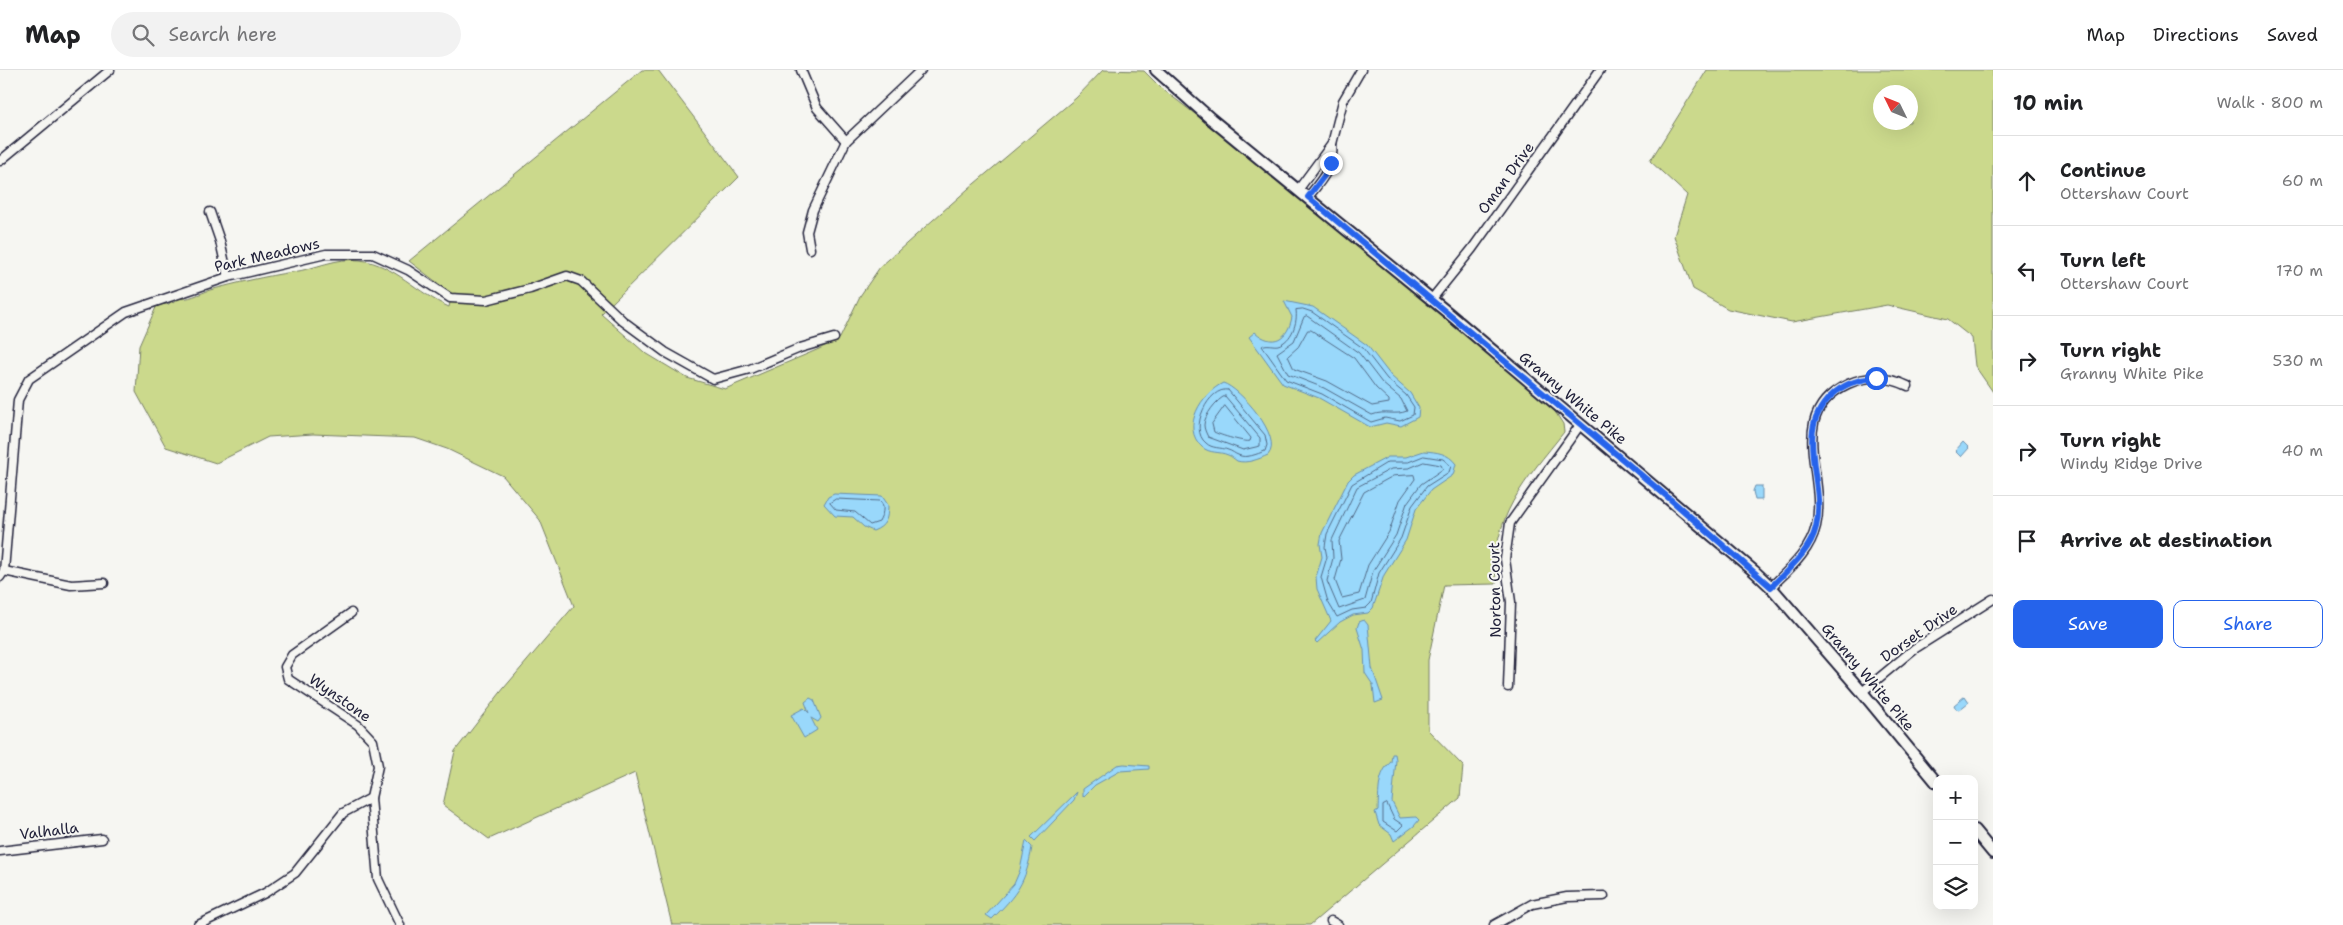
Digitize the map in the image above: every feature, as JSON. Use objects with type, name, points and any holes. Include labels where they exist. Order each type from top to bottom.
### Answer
[{"type":"main road","name":"Granny White Pike","points":[[1156,70],[1771,587],[1862,692],[1933,778]]},
{"type":"main road","points":[[1978,835],[1993,854]]},
{"type":"street","points":[[0,161],[110,70]]},
{"type":"street","points":[[801,70],[817,108],[846,141]]},
{"type":"street","points":[[810,249],[807,232],[813,210],[846,141],[921,70]]},
{"type":"street","points":[[1298,190],[1332,144],[1344,101],[1361,70]]},
{"type":"street","name":"Oman Drive","points":[[1431,300],[1472,249],[1600,70]]},
{"type":"street","points":[[1308,197],[1329,168],[1333,153],[1332,144]]},
{"type":"street","points":[[210,212],[220,241],[228,276]]},
{"type":"street","name":"Park Meadows","points":[[2,574],[18,400],[29,378],[126,312],[228,276],[326,254],[373,254],[408,270],[450,298],[486,300],[530,289],[567,276],[581,281],[623,321],[665,352],[713,378],[750,369],[806,346],[834,338]]},
{"type":"street","points":[[1771,587],[1801,556],[1810,542],[1816,527],[1818,511],[1811,441],[1816,418],[1823,405],[1839,389],[1860,380],[1888,379],[1908,386]]},
{"type":"street","name":"Norton Court","points":[[1508,687],[1511,602],[1505,559],[1510,523],[1580,425]]},
{"type":"street","points":[[2,574],[71,585],[104,583]]},
{"type":"street","name":"Dorset Drive","points":[[1862,692],[1914,649],[1993,599]]},
{"type":"street","name":"Wynstone","points":[[351,613],[292,655],[285,667],[288,679],[358,725],[373,741],[378,766],[371,798],[378,879],[400,925]]},
{"type":"street","points":[[198,925],[266,892],[295,872],[343,813],[371,798]]},
{"type":"street","name":"Valhalla","points":[[0,851],[102,839]]},
{"type":"street","points":[[1494,925],[1532,904],[1567,897],[1604,896]]},
{"type":"street","points":[[1331,921],[1338,925]]},
{"type":"green space","points":[[642,70],[658,70],[739,177],[601,314],[644,352],[687,378],[725,389],[819,349],[840,338],[860,296],[880,267],[968,189],[1076,98],[1103,70],[1144,71],[1161,88],[1271,172],[1552,407],[1563,424],[1564,432],[1536,467],[1513,501],[1499,539],[1496,560],[1496,584],[1444,585],[1428,660],[1428,730],[1463,766],[1460,798],[1310,925],[672,925],[635,773],[489,839],[443,805],[455,751],[504,688],[574,606],[540,520],[503,476],[447,449],[415,438],[313,434],[268,437],[216,463],[166,447],[136,392],[139,346],[157,305],[169,304],[171,301],[173,303],[179,298],[190,298],[230,285],[342,260],[360,260],[384,267],[449,307],[452,294],[409,261]]},
{"type":"green space","points":[[1707,70],[1993,70],[1993,392],[1975,366],[1972,338],[1948,319],[1887,305],[1792,322],[1728,309],[1693,289],[1674,236],[1687,195],[1650,161]]},
{"type":"water","points":[[1284,301],[1313,307],[1367,345],[1391,376],[1410,393],[1419,408],[1418,417],[1401,426],[1386,423],[1370,427],[1319,398],[1283,384],[1249,337],[1255,332],[1268,340],[1279,339],[1283,336],[1290,325],[1292,317]]},
{"type":"water","points":[[1223,383],[1239,394],[1258,414],[1270,437],[1271,447],[1268,455],[1241,462],[1228,455],[1205,449],[1196,439],[1193,421],[1196,411],[1208,394]]},
{"type":"water","points":[[1963,442],[1969,448],[1961,457],[1955,451]]},
{"type":"water","points":[[1424,451],[1446,455],[1453,460],[1456,464],[1453,475],[1431,490],[1416,509],[1406,540],[1384,575],[1373,608],[1368,613],[1353,615],[1340,622],[1317,643],[1315,641],[1331,621],[1317,589],[1316,577],[1322,557],[1320,544],[1322,533],[1348,481],[1354,475],[1388,457],[1406,457]]},
{"type":"water","points":[[1755,486],[1762,486],[1762,500],[1755,500],[1753,491]]},
{"type":"water","points":[[834,494],[882,496],[888,505],[885,521],[881,527],[873,531],[864,527],[853,517],[835,516],[824,504],[828,497]]},
{"type":"water","points":[[1364,620],[1368,625],[1372,668],[1383,700],[1375,703],[1373,685],[1365,673],[1364,650],[1357,628],[1359,622]]},
{"type":"water","points":[[1965,696],[1969,702],[1959,710],[1956,709],[1954,705]]},
{"type":"water","points":[[810,698],[814,700],[821,718],[818,722],[811,718],[817,730],[804,738],[791,715],[804,708],[809,713],[805,702]]},
{"type":"water","points":[[1392,754],[1395,754],[1396,760],[1392,802],[1400,818],[1416,817],[1419,820],[1394,841],[1391,834],[1379,825],[1375,812],[1378,810],[1381,778],[1386,767],[1391,762]]},
{"type":"water","points":[[1117,765],[1149,766],[1149,769],[1120,771],[1095,785],[1083,797],[1083,789]]},
{"type":"water","points":[[1077,792],[1074,800],[1035,841],[1031,837]]},
{"type":"water","points":[[1026,841],[1032,847],[1027,870],[1014,895],[992,919],[986,915],[1014,884],[1020,870]]},
{"type":"route","points":[[1331,163],[1308,197],[1726,546],[1771,587],[1806,550],[1814,535],[1818,519],[1818,503],[1811,441],[1813,426],[1819,412],[1828,399],[1839,389],[1853,382],[1876,378]]}]
